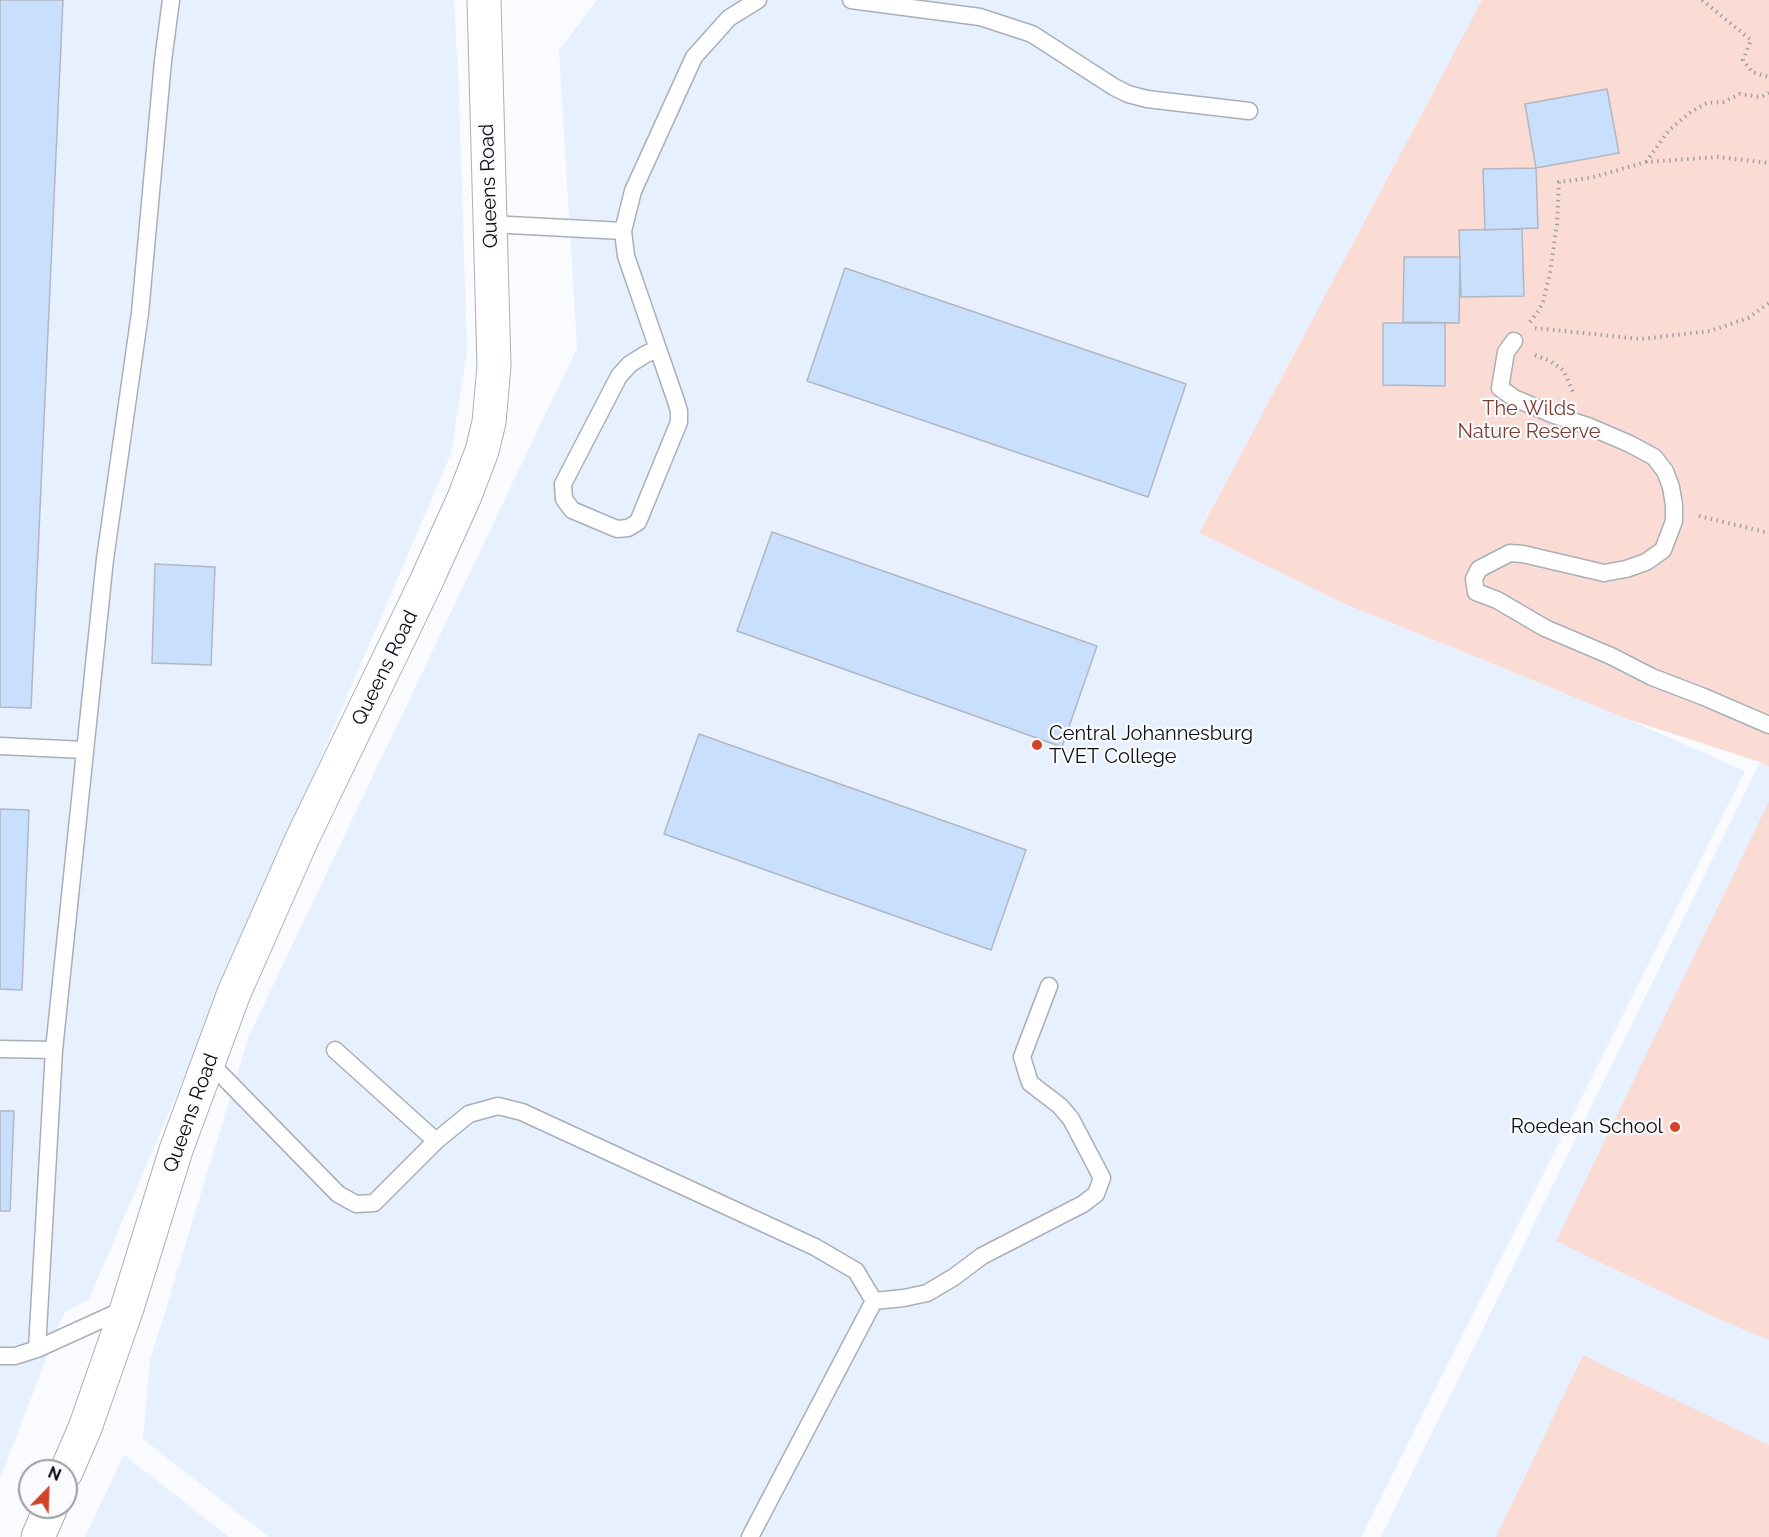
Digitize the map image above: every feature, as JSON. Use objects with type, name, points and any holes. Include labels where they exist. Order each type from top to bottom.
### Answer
[{"type":"street","name":"Queens Road","points":[[72,1459],[85,1428],[127,1308],[176,1150],[234,993],[302,839],[426,582],[464,498],[482,451],[489,422],[494,366],[484,0]]},
{"type":"street","points":[[38,1537],[46,1519]]},
{"type":"lane","points":[[37,1349],[54,1050],[105,559],[140,313],[163,61],[171,0]]},
{"type":"lane","points":[[658,349],[630,364],[619,376],[563,484],[564,499],[572,510],[617,529],[628,528],[638,522],[679,422],[676,401],[626,256],[623,231],[633,191],[694,57],[729,18],[758,0]]},
{"type":"lane","points":[[851,0],[980,18],[1032,34],[1128,94],[1147,99],[1249,111]]},
{"type":"lane","points":[[490,224],[623,231]]},
{"type":"lane","points":[[1510,346],[1500,388],[1514,399],[1596,429],[1654,458],[1665,471],[1671,487],[1674,521],[1663,550],[1646,562],[1604,573],[1523,554],[1509,553],[1479,569],[1474,579],[1476,592],[1497,600],[1545,628],[1611,656],[1652,677],[1769,725]]},
{"type":"lane","points":[[0,746],[85,750]]},
{"type":"lane","points":[[874,1301],[927,1293],[982,1256],[1083,1204],[1096,1194],[1102,1178],[1071,1119],[1060,1106],[1030,1083],[1022,1058],[1049,986]]},
{"type":"lane","points":[[0,1049],[54,1050]]},
{"type":"lane","points":[[335,1050],[436,1141]]},
{"type":"lane","points":[[209,1062],[338,1194],[356,1204],[374,1203],[436,1141],[469,1114],[498,1106],[522,1112],[815,1247],[856,1271],[874,1301]]},
{"type":"lane","points":[[750,1537],[874,1301]]},
{"type":"lane","points":[[0,1356],[15,1356],[37,1349],[127,1308]]},
{"type":"path","points":[[1702,0],[1751,40],[1743,60],[1752,72],[1769,77]]},
{"type":"path","points":[[1646,162],[1669,130],[1692,111],[1707,103],[1723,102],[1740,94],[1761,97],[1769,93]]},
{"type":"path","points":[[1769,163],[1718,157],[1646,162],[1590,178],[1559,182],[1557,224],[1550,273],[1539,310],[1525,327],[1641,339],[1710,331],[1748,318],[1769,303]]},
{"type":"path","points":[[1510,346],[1538,355],[1563,370],[1579,404],[1590,414],[1596,429]]},
{"type":"path","points":[[1674,511],[1769,533]]},
{"type":"shaded area","points":[[0,0],[454,0],[467,351],[451,453],[89,1299],[64,1313],[0,1478]]},
{"type":"shaded area","name":"Central Johannesburg TVET College","points":[[597,0],[1482,0],[1199,533],[1345,604],[1627,719],[1745,771],[1361,1537],[269,1537],[143,1439],[150,1361],[249,1036],[577,348],[559,50]]},
{"type":"shaded area","name":"Roedean School","points":[[1760,762],[1769,767],[1769,1537],[1381,1537]]},
{"type":"shaded area","points":[[124,1455],[229,1537],[85,1537]]},
{"type":"green space","name":"The Wilds Nature Reserve","points":[[1482,0],[1769,0],[1769,767],[1760,762],[1627,719],[1345,604],[1199,533]]},
{"type":"green space","points":[[1769,801],[1769,1340],[1716,1318],[1556,1241]]},
{"type":"green space","points":[[1583,1355],[1769,1445],[1769,1537],[1496,1537]]},
{"type":"building","points":[[0,0],[63,0],[31,708],[0,707]]},
{"type":"building","points":[[1607,89],[1619,153],[1536,168],[1525,104]]},
{"type":"building","points":[[1536,168],[1538,228],[1485,230],[1483,169]]},
{"type":"building","points":[[1522,229],[1524,296],[1461,297],[1459,230]]},
{"type":"building","points":[[1404,257],[1460,257],[1459,323],[1403,322]]},
{"type":"building","points":[[845,268],[1186,384],[1148,497],[807,381]]},
{"type":"building","points":[[1383,323],[1445,323],[1445,386],[1383,385]]},
{"type":"building","points":[[772,532],[1097,646],[1062,747],[737,631]]},
{"type":"building","points":[[155,564],[215,567],[211,665],[152,663]]},
{"type":"building","points":[[699,734],[1026,850],[991,950],[664,834]]},
{"type":"building","points":[[0,809],[29,810],[22,990],[0,989]]},
{"type":"building","points":[[0,1111],[14,1111],[10,1211],[0,1211]]},
{"type":"place","name":"Central Johannesburg TVET College","points":[[1037,745]]},
{"type":"place","name":"Roedean School","points":[[1675,1127]]}]
